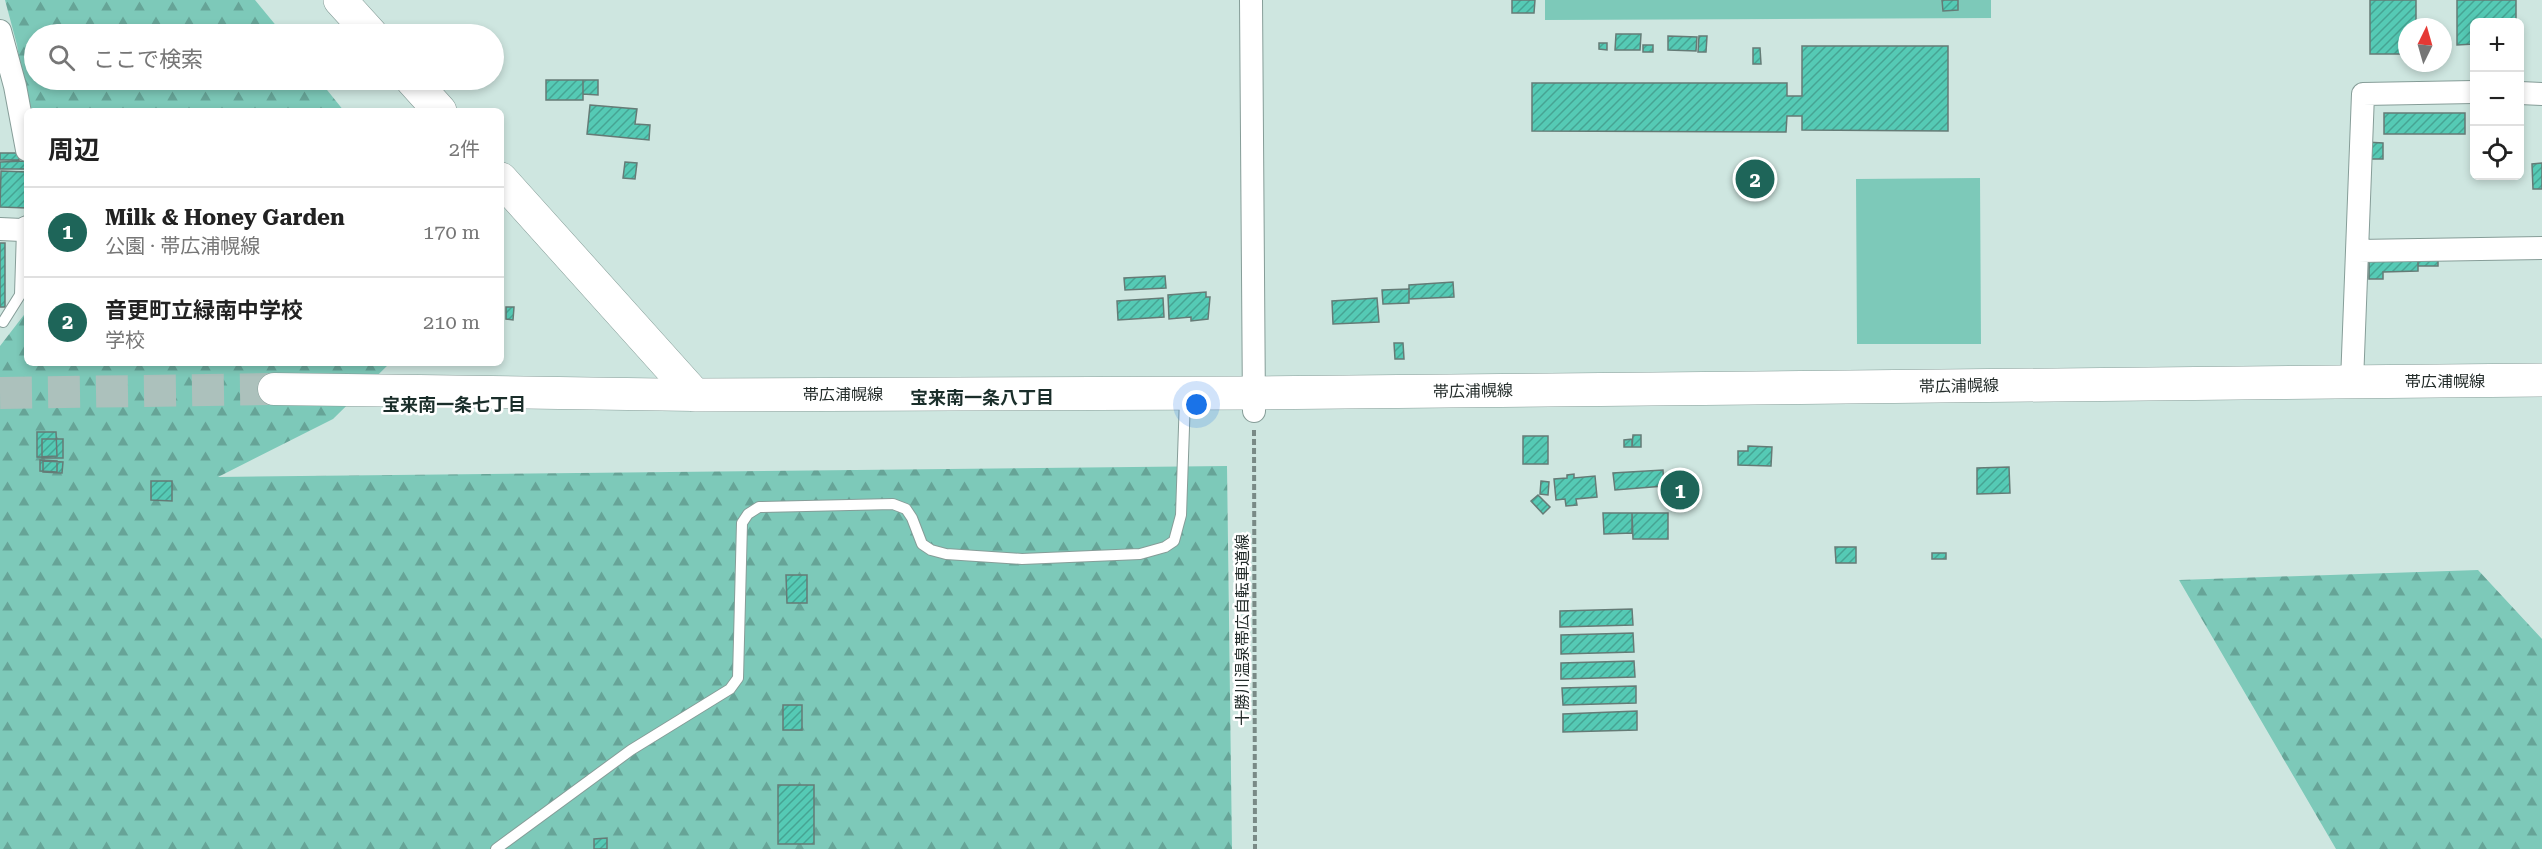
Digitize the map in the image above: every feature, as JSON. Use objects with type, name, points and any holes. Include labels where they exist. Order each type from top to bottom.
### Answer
[{"type":"main road","points":[[340,0],[362,24]]},
{"type":"main road","points":[[421,90],[437,108]]},
{"type":"main road","points":[[504,182],[695,395]]},
{"type":"main road","name":"帯広浦幌線","points":[[695,395],[1186,392],[1254,402],[2352,382],[2542,381]]},
{"type":"main road","points":[[274,389],[695,395]]},
{"type":"street","points":[[1251,0],[1254,402]]},
{"type":"street","points":[[0,31],[8,86],[24,140]]},
{"type":"street","points":[[2352,382],[2363,94],[2470,92]]},
{"type":"street","points":[[2524,93],[2542,94]]},
{"type":"street","points":[[2358,251],[2542,248]]},
{"type":"lane","points":[[3,322],[21,295],[16,229]]},
{"type":"lane","points":[[496,849],[631,750],[729,689],[738,678],[740,546],[742,524],[747,514],[759,507],[893,504],[906,509],[922,544],[931,550],[946,554],[1022,559],[1140,554],[1165,547],[1174,541],[1181,515],[1186,392]]},
{"type":"path","name":"十勝川温泉帯広自転車道線","points":[[1254,402],[1255,849]]},
{"type":"green space","points":[[5,0],[255,0],[275,24],[24,24],[24,90],[327,90],[342,108],[27,108],[17,45]]},
{"type":"green space","points":[[1545,0],[1991,0],[1991,18],[1545,20]]},
{"type":"green space","points":[[1980,178],[1981,344],[1857,344],[1856,179]]},
{"type":"green space","points":[[24,315],[24,366],[387,366],[333,419],[218,477],[1227,466],[1232,849],[0,849],[0,346]]},
{"type":"green space","points":[[2478,570],[2542,639],[2542,849],[2336,849],[2179,580]]},
{"type":"building","points":[[1512,0],[1535,0],[1534,13],[1512,13]]},
{"type":"building","points":[[1942,0],[1958,0],[1958,10],[1943,11]]},
{"type":"building","points":[[2370,0],[2416,0],[2416,18],[2398,18],[2398,54],[2370,54]]},
{"type":"building","points":[[2457,0],[2516,0],[2516,18],[2470,18],[2470,44],[2457,45]]},
{"type":"building","points":[[1616,34],[1641,34],[1640,50],[1615,50]]},
{"type":"building","points":[[1668,36],[1697,37],[1696,51],[1668,50]]},
{"type":"building","points":[[1699,36],[1707,36],[1706,52],[1698,52]]},
{"type":"building","points":[[1599,43],[1607,43],[1607,50],[1599,49]]},
{"type":"building","points":[[1643,45],[1653,45],[1653,52],[1643,52]]},
{"type":"building","points":[[1802,46],[1948,46],[1948,131],[1802,130],[1802,116],[1787,116],[1786,132],[1532,131],[1532,83],[1787,83],[1787,96],[1802,96]]},
{"type":"building","points":[[1753,48],[1760,48],[1761,64],[1753,64]]},
{"type":"building","points":[[546,80],[583,80],[583,100],[546,100]]},
{"type":"building","points":[[583,80],[598,80],[598,95],[583,94]]},
{"type":"building","points":[[590,105],[637,109],[635,124],[650,125],[649,140],[587,134]]},
{"type":"building","points":[[2384,113],[2465,113],[2465,134],[2384,134]]},
{"type":"building","points":[[2365,142],[2383,143],[2383,159],[2365,159]]},
{"type":"building","points":[[0,153],[19,153],[19,160],[0,160]]},
{"type":"building","points":[[24,161],[24,169],[0,169],[0,162]]},
{"type":"building","points":[[625,162],[637,163],[635,179],[623,178]]},
{"type":"building","points":[[2542,163],[2542,189],[2533,189],[2532,164]]},
{"type":"building","points":[[1,171],[24,172],[24,208],[0,207]]},
{"type":"building","points":[[0,243],[5,243],[5,307],[0,307]]},
{"type":"building","points":[[2418,252],[2438,252],[2438,266],[2418,266]]},
{"type":"building","points":[[2369,256],[2418,256],[2418,271],[2383,272],[2383,279],[2369,279]]},
{"type":"building","points":[[1165,276],[1166,288],[1125,290],[1124,278]]},
{"type":"building","points":[[1453,282],[1454,297],[1409,299],[1409,285]]},
{"type":"building","points":[[1409,289],[1409,303],[1383,304],[1382,290]]},
{"type":"building","points":[[1206,292],[1206,297],[1210,297],[1208,319],[1191,321],[1191,317],[1169,319],[1168,295]]},
{"type":"building","points":[[1163,298],[1164,317],[1118,320],[1117,301]]},
{"type":"building","points":[[1377,298],[1379,322],[1333,324],[1332,301]]},
{"type":"building","points":[[506,307],[514,307],[513,320],[506,319]]},
{"type":"building","points":[[1394,343],[1403,343],[1404,359],[1395,359]]},
{"type":"building","points":[[37,432],[56,432],[57,456],[37,457]]},
{"type":"building","points":[[1633,435],[1641,435],[1641,447],[1632,447]]},
{"type":"building","points":[[1523,436],[1548,436],[1548,464],[1523,464]]},
{"type":"building","points":[[42,439],[63,439],[63,458],[42,458]]},
{"type":"building","points":[[1632,439],[1632,447],[1624,447],[1624,440]]},
{"type":"building","points":[[1748,446],[1772,447],[1771,466],[1738,465],[1738,451],[1748,451]]},
{"type":"building","points":[[40,460],[57,461],[57,472],[40,471]]},
{"type":"building","points":[[43,461],[63,462],[62,473],[43,472]]},
{"type":"building","points":[[2009,467],[2010,493],[1977,494],[1977,468]]},
{"type":"building","points":[[1663,470],[1664,486],[1615,490],[1613,473]]},
{"type":"building","points":[[1574,474],[1574,478],[1595,476],[1597,497],[1576,499],[1577,505],[1566,506],[1565,499],[1556,500],[1554,479],[1567,478],[1567,475]]},
{"type":"building","points":[[151,481],[172,481],[172,501],[151,500]]},
{"type":"building","points":[[1541,481],[1549,482],[1548,495],[1540,494]]},
{"type":"building","points":[[1538,495],[1550,507],[1543,514],[1531,501]]},
{"type":"building","points":[[1603,513],[1632,513],[1632,533],[1604,534]]},
{"type":"building","points":[[1632,513],[1668,513],[1668,539],[1633,539]]},
{"type":"building","points":[[1835,547],[1856,547],[1856,563],[1836,563]]},
{"type":"building","points":[[1932,553],[1946,553],[1946,559],[1932,559]]},
{"type":"building","points":[[786,575],[807,575],[807,603],[787,603]]},
{"type":"building","points":[[1632,609],[1633,625],[1560,627],[1560,611]]},
{"type":"building","points":[[1633,633],[1634,652],[1561,654],[1561,635]]},
{"type":"building","points":[[1634,661],[1635,677],[1561,679],[1561,663]]},
{"type":"building","points":[[1636,686],[1636,703],[1563,705],[1562,688]]},
{"type":"building","points":[[783,705],[802,705],[802,730],[783,730]]},
{"type":"building","points":[[1637,711],[1637,730],[1563,732],[1563,714]]},
{"type":"building","points":[[778,785],[814,785],[814,844],[778,844]]},
{"type":"building","points":[[607,838],[607,849],[594,849],[594,839]]},
{"type":"tunnel","points":[[0,393],[274,389]]},
{"type":"place","name":"音更町立緑南中学校","points":[[1755,179]]},
{"type":"place","name":"Milk & Honey Garden","points":[[1680,490]]},
{"type":"district","name":"宝来南一条八丁目","points":[[982,397]]},
{"type":"district","name":"宝来南一条七丁目","points":[[454,404]]}]
